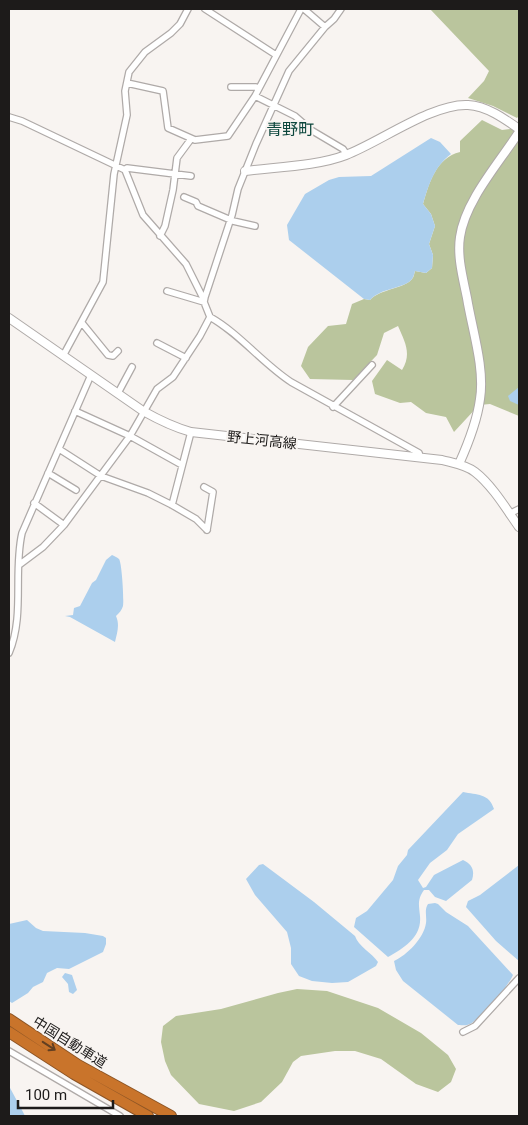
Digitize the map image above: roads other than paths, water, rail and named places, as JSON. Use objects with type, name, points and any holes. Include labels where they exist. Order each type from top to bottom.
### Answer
[{"type":"highway","name":"中国自動車道","points":[[9,1019],[78,1065],[170,1116]]},
{"type":"highway","name":"中国自動車道","points":[[9,1032],[74,1074],[148,1116]]},
{"type":"street","points":[[63,356],[103,282],[107,258],[110,204],[127,114],[125,91],[129,72],[145,52],[180,24],[188,9]]},
{"type":"street","points":[[205,9],[276,55]]},
{"type":"street","points":[[127,83],[162,90],[166,126],[191,139],[228,136],[255,96],[302,9],[325,28]]},
{"type":"street","points":[[204,300],[238,189],[289,71],[341,9]]},
{"type":"street","points":[[231,87],[259,88]]},
{"type":"street","points":[[255,96],[295,116],[311,130],[343,149],[347,155]]},
{"type":"street","points":[[245,171],[324,161],[347,155],[419,119],[449,107],[469,105],[492,112],[519,131],[474,199],[464,220],[459,238],[460,261],[481,378],[480,400],[471,436],[459,464]]},
{"type":"street","points":[[9,117],[125,170],[143,214],[186,264],[198,284],[210,317],[222,324],[278,373],[334,407],[419,453],[420,458]]},
{"type":"street","points":[[160,236],[165,229],[177,158],[191,139]]},
{"type":"street","points":[[125,170],[127,168],[174,172],[191,176]]},
{"type":"street","points":[[184,197],[196,202],[198,206],[230,220],[255,226]]},
{"type":"street","points":[[167,291],[204,300]]},
{"type":"street","points":[[19,565],[43,548],[64,525],[130,436],[157,389],[173,377],[210,317]]},
{"type":"street","name":"野上河高線","points":[[9,318],[160,421],[190,432],[442,460],[459,464],[475,472],[488,485],[519,527]]},
{"type":"street","points":[[82,323],[108,355],[113,356],[118,351]]},
{"type":"street","points":[[157,343],[186,358]]},
{"type":"street","points":[[334,407],[372,365]]},
{"type":"street","points":[[118,393],[132,367]]},
{"type":"street","points":[[9,653],[17,621],[18,550],[20,541],[34,503],[91,375]]},
{"type":"street","points":[[75,411],[130,436],[182,465]]},
{"type":"street","points":[[172,505],[190,432]]},
{"type":"street","points":[[59,448],[101,476],[148,493],[172,505],[196,519],[206,530],[213,492],[204,487]]},
{"type":"street","points":[[48,473],[76,490]]},
{"type":"street","points":[[34,503],[64,525]]},
{"type":"street","points":[[509,514],[519,509]]},
{"type":"street","points":[[463,1032],[475,1026],[519,978]]},
{"type":"street","points":[[9,1051],[120,1116]]},
{"type":"water","points":[[431,138],[440,142],[451,154],[436,170],[423,204],[431,214],[435,226],[429,244],[433,255],[432,268],[426,273],[415,271],[413,278],[409,282],[380,293],[370,300],[364,299],[289,240],[287,225],[305,194],[329,180],[339,177],[371,176]]},
{"type":"water","points":[[519,387],[519,405],[510,401],[508,396]]},
{"type":"water","points":[[112,555],[118,558],[120,562],[123,597],[123,607],[116,616],[118,626],[115,642],[65,616],[73,615],[74,608],[80,606],[106,560]]},
{"type":"water","points":[[463,792],[486,797],[494,809],[458,834],[447,850],[430,863],[418,880],[423,888],[426,887],[434,875],[463,860],[469,863],[472,868],[472,880],[446,901],[435,897],[429,890],[424,890],[419,900],[420,923],[415,936],[406,946],[388,957],[354,927],[356,918],[367,911],[393,880],[398,866],[407,855],[408,850]]},
{"type":"water","points":[[263,864],[314,902],[355,936],[359,943],[378,962],[376,966],[348,982],[312,981],[299,976],[291,964],[291,948],[287,932],[255,895],[246,879],[259,865]]},
{"type":"water","points":[[519,865],[519,961],[496,941],[466,907],[468,901],[480,895]]},
{"type":"water","points":[[435,903],[468,926],[513,975],[506,987],[487,1009],[475,1021],[467,1025],[458,1025],[403,981],[396,970],[394,961],[404,955],[418,940],[425,929],[427,906],[428,904]]},
{"type":"water","points":[[27,920],[43,931],[103,936],[106,938],[106,944],[103,952],[69,969],[57,968],[47,973],[43,982],[12,1003],[9,1001],[9,924]]},
{"type":"water","points":[[65,973],[72,975],[77,990],[73,994],[69,992],[68,984],[62,977]]},
{"type":"water","points":[[9,1086],[23,1112],[25,1116],[9,1116]]},
{"type":"district","name":"青野町","points":[[290,129]]}]
